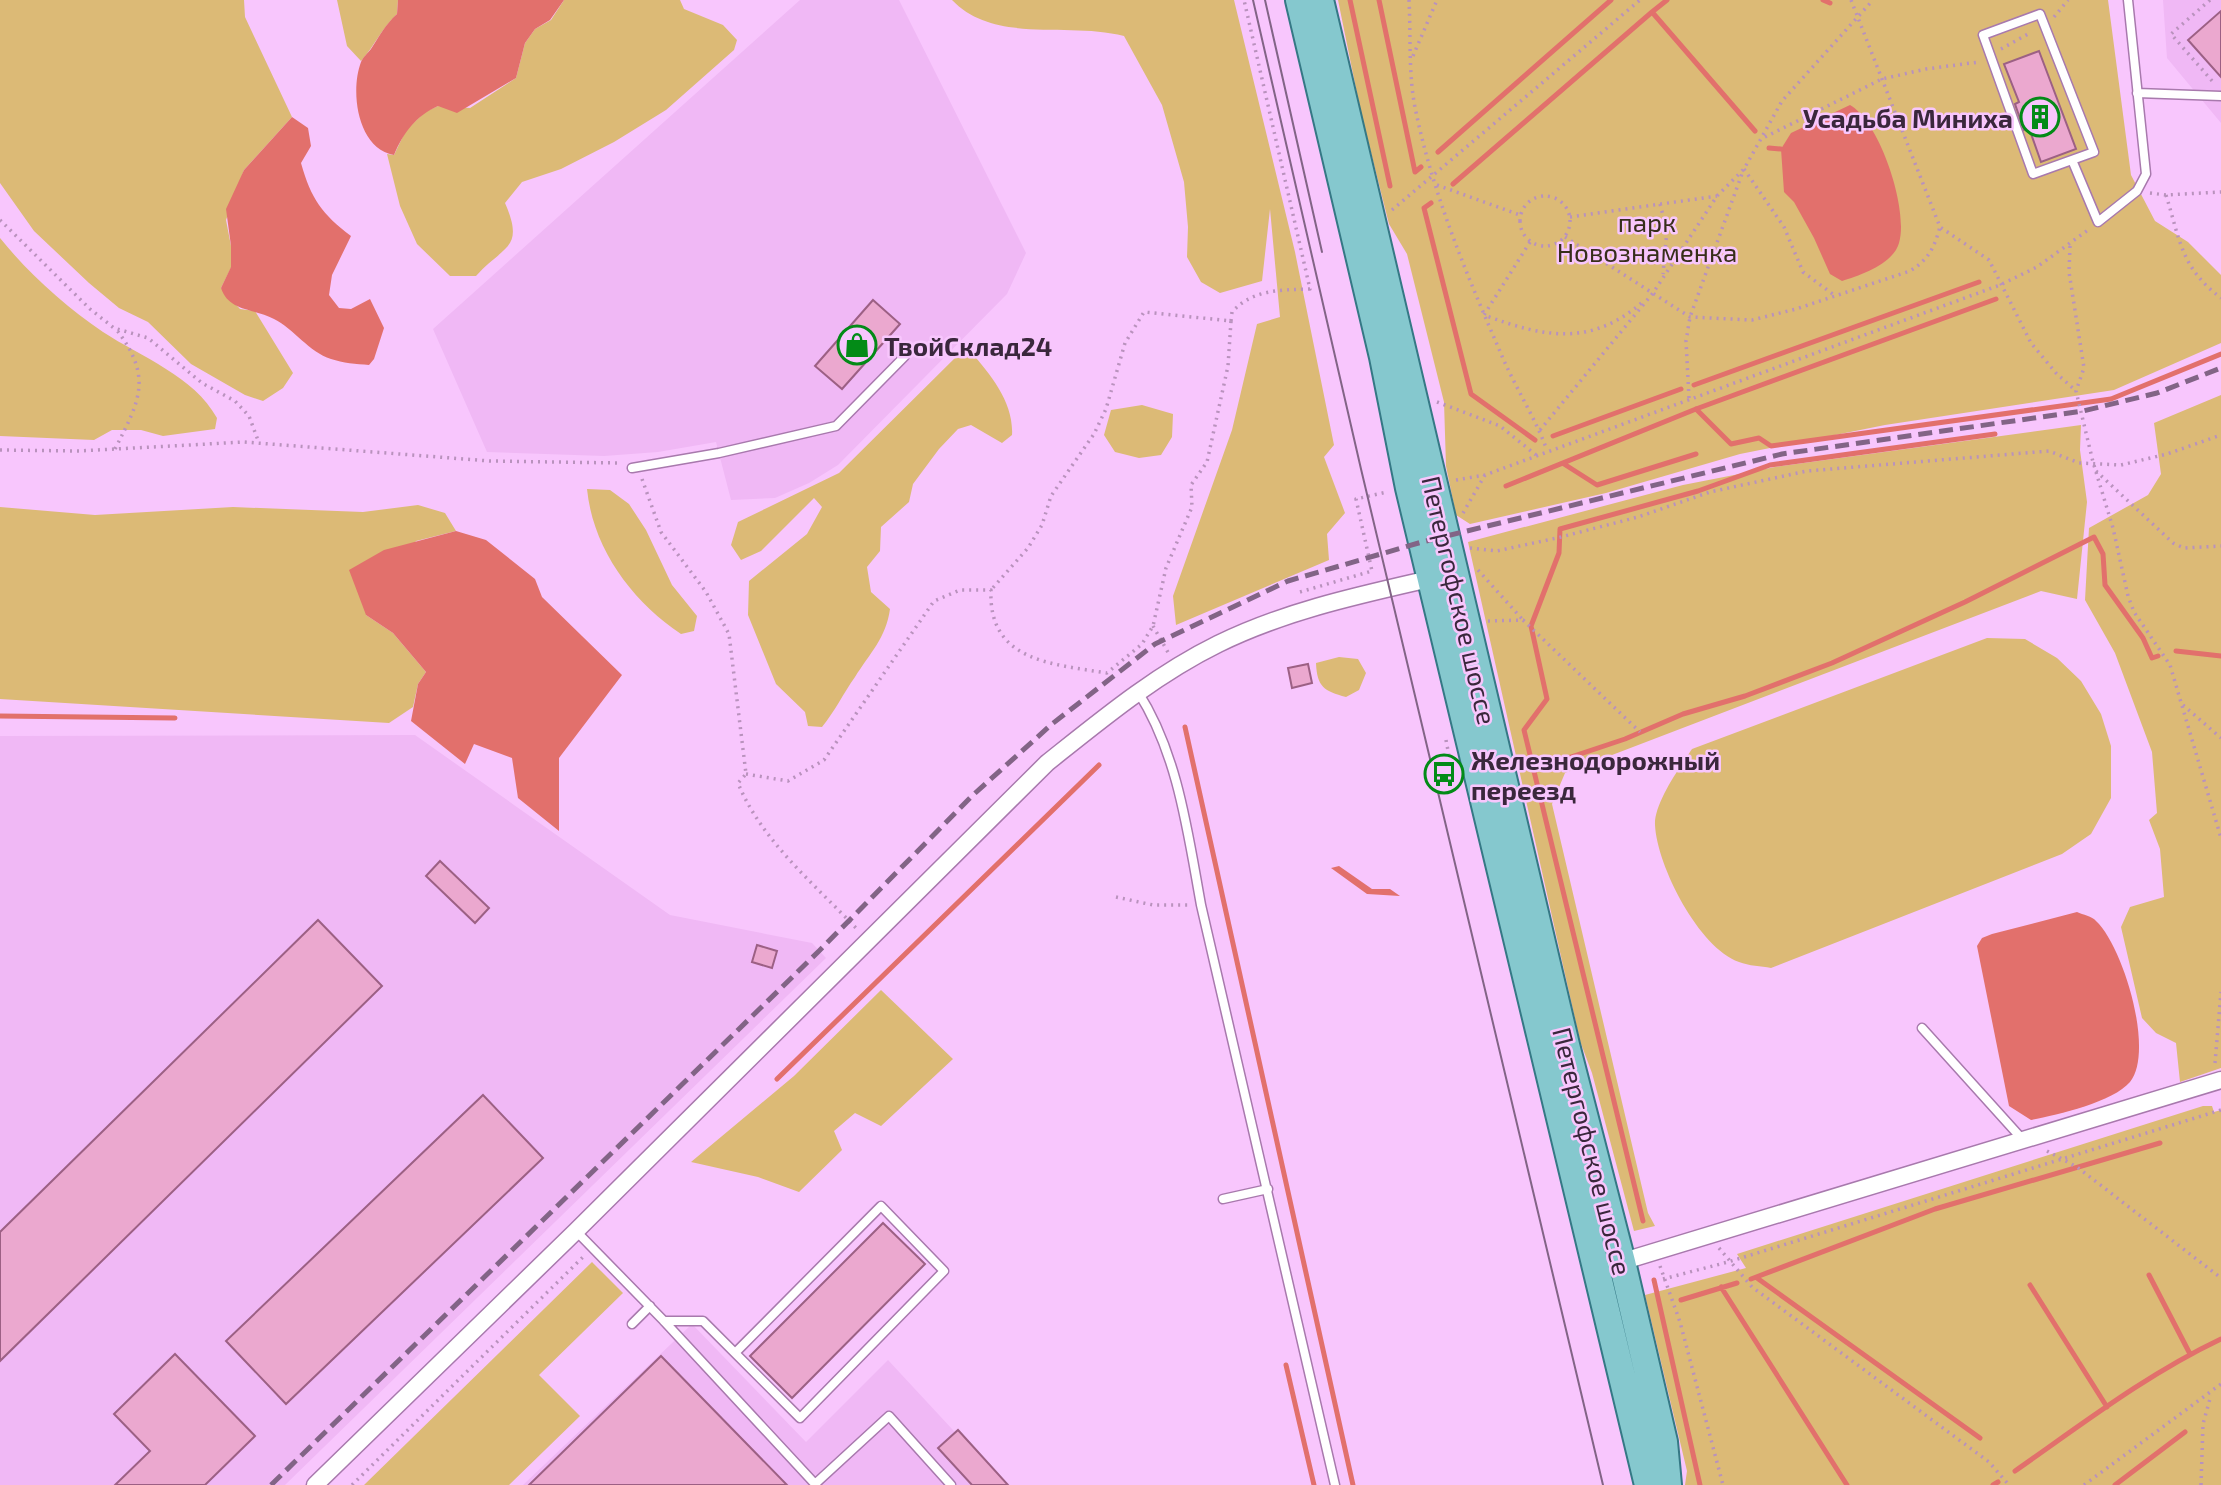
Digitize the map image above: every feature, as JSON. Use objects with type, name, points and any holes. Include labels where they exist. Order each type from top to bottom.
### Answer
[{"type":"main road","name":"Петергофское шоссе","points":[[1299,0],[1380,344],[1457,568]]},
{"type":"main road","name":"Петергофское шоссе","points":[[1320,0],[1457,568],[1610,1265],[1648,1485]]},
{"type":"main road","name":"Петергофское шоссе","points":[[1610,1265],[1664,1443],[1668,1485]]},
{"type":"street","points":[[315,1485],[576,1231],[1047,764],[1138,692],[1178,667],[1254,628],[1310,609],[1457,568]]},
{"type":"street","points":[[1610,1265],[2023,1140],[2218,1077]]},
{"type":"lane","points":[[2072,160],[2098,222],[2137,191],[2146,174],[2128,0]]},
{"type":"lane","points":[[2040,14],[2044,26],[2094,152],[2033,174],[1983,35],[2040,14]]},
{"type":"lane","points":[[2137,93],[2221,94]]},
{"type":"lane","points":[[632,468],[719,453],[836,426],[905,356]]},
{"type":"lane","points":[[1138,692],[1152,712],[1184,809],[1201,905],[1335,1485]]},
{"type":"lane","points":[[1922,1028],[2023,1140]]},
{"type":"lane","points":[[1223,1199],[1268,1189]]},
{"type":"lane","points":[[664,1321],[703,1321],[735,1353],[800,1418],[944,1271],[881,1206],[735,1353]]},
{"type":"lane","points":[[576,1231],[816,1484],[889,1416],[951,1485]]},
{"type":"lane","points":[[632,1324],[650,1306]]},
{"type":"path","points":[[1231,321],[1144,312],[1125,343],[1106,409],[1094,434],[1051,496],[1041,525],[1028,548],[991,590],[993,625],[1003,639],[1044,662],[1107,673],[1142,644],[1153,626],[1166,568],[1192,507],[1191,485],[1207,462],[1228,366],[1232,312],[1250,297],[1266,292],[1310,289],[1244,0]]},
{"type":"path","points":[[1409,0],[1415,110],[1434,176],[1456,246],[1484,316],[1540,430],[1547,450]]},
{"type":"path","points":[[1412,58],[1437,0]]},
{"type":"path","points":[[1384,217],[1640,0]]},
{"type":"path","points":[[1851,0],[1899,131],[1940,227],[1989,260],[2031,343],[2076,391],[2095,471],[2113,528],[2128,596],[2134,612],[2170,665],[2221,838]]},
{"type":"path","points":[[1689,399],[1686,341],[1690,317],[1744,169],[1782,100],[1873,0]]},
{"type":"path","points":[[1763,138],[1882,79],[1926,68],[1979,62],[2044,26],[2068,0]]},
{"type":"path","points":[[2210,0],[2171,34],[2221,94]]},
{"type":"path","points":[[1540,430],[1653,293],[1717,196],[1744,169]]},
{"type":"path","points":[[1744,169],[1784,227],[1803,272],[1835,295]]},
{"type":"path","points":[[1437,185],[1520,215]]},
{"type":"path","points":[[2137,191],[2166,195],[2221,192]]},
{"type":"path","points":[[2166,195],[2189,267],[2197,278],[2221,298]]},
{"type":"path","points":[[1543,196],[1560,201],[1570,217],[1565,237],[1560,242],[1545,247],[1530,242],[1521,230],[1520,215],[1531,200],[1543,196]]},
{"type":"path","points":[[1570,217],[1717,196]]},
{"type":"path","points":[[1484,316],[1548,334],[1587,333],[1609,326],[1629,314],[1653,293],[1667,260],[1667,230],[1660,204]]},
{"type":"path","points":[[0,220],[64,287],[114,328],[134,353],[139,374],[138,396],[114,450]]},
{"type":"path","points":[[1453,480],[1485,475],[2000,285],[2036,267],[2070,245],[2098,222]]},
{"type":"path","points":[[1565,237],[1690,317],[1752,320],[1910,271],[1923,263],[1934,249],[1940,227]]},
{"type":"path","points":[[1484,316],[1530,242]]},
{"type":"path","points":[[2070,245],[2069,272],[2084,368],[2076,391]]},
{"type":"path","points":[[114,328],[148,338],[202,383],[236,401],[249,416],[259,443]]},
{"type":"path","points":[[1435,401],[1500,426],[1536,455]]},
{"type":"path","points":[[1640,732],[1523,620],[1457,568],[1461,545],[1497,551],[1522,546],[1638,517],[1736,486],[1807,471],[2049,451],[2079,463],[2121,465],[2167,454],[2221,435]]},
{"type":"path","points":[[0,450],[114,450],[259,443],[490,461],[613,461],[632,468],[648,492],[661,532],[706,592],[729,634],[746,774],[738,783],[744,798],[780,847],[869,941]]},
{"type":"path","points":[[2095,471],[2172,543],[2184,548],[2221,547]]},
{"type":"path","points":[[1461,517],[1485,475]]},
{"type":"path","points":[[1295,593],[1372,571],[1356,499],[1387,492]]},
{"type":"path","points":[[746,774],[788,781],[824,760],[934,601],[960,590],[991,590]]},
{"type":"path","points":[[1476,621],[1523,620]]},
{"type":"path","points":[[1153,626],[1178,667]]},
{"type":"path","points":[[2183,705],[2221,738]]},
{"type":"path","points":[[1116,897],[1153,905],[1201,905]]},
{"type":"path","points":[[2218,1077],[2221,992]]},
{"type":"path","points":[[1663,1279],[1728,1262],[2221,1110]]},
{"type":"path","points":[[2023,1140],[2065,1158],[2221,1278]]},
{"type":"path","points":[[1711,1235],[1728,1262],[1752,1287],[1989,1462],[2009,1485]]},
{"type":"path","points":[[352,1485],[593,1248]]},
{"type":"path","points":[[1659,1264],[1680,1322],[1723,1485]]},
{"type":"path","points":[[2084,1485],[2211,1395],[2221,1384]]},
{"type":"path","points":[[2201,1485],[2203,1424],[2211,1395]]},
{"type":"shaded area","points":[[398,0],[564,0],[550,20],[535,29],[525,43],[516,78],[457,113],[438,106],[430,110],[411,126],[394,155],[372,142],[364,130],[356,88],[361,62],[397,14]]},
{"type":"shaded area","points":[[800,0],[899,0],[1026,253],[1007,294],[838,465],[809,483],[775,498],[731,500],[716,442],[658,452],[604,456],[487,452],[433,329]]},
{"type":"shaded area","points":[[2163,0],[2221,0],[2221,123],[2167,58]]},
{"type":"shaded area","points":[[1850,105],[1872,129],[1890,168],[1900,210],[1901,228],[1899,243],[1890,257],[1875,268],[1842,281],[1830,274],[1794,202],[1784,192],[1781,149],[1791,133]]},
{"type":"shaded area","points":[[292,117],[308,128],[311,146],[301,163],[309,186],[325,213],[351,236],[332,275],[329,295],[339,308],[351,309],[370,299],[384,328],[374,359],[369,365],[323,356],[274,319],[230,301],[221,288],[231,267],[226,209],[244,170]]},
{"type":"shaded area","points":[[456,531],[486,540],[535,579],[542,597],[622,675],[559,758],[559,831],[518,798],[512,758],[474,744],[465,764],[411,721],[418,684],[426,672],[393,633],[366,615],[349,570],[384,550]]},
{"type":"shaded area","points":[[415,735],[670,915],[812,943],[826,958],[285,1485],[0,1485],[0,736]]},
{"type":"shaded area","points":[[1339,866],[1372,889],[1390,889],[1400,896],[1367,894],[1331,868]]},
{"type":"shaded area","points":[[2077,912],[2094,919],[2106,934],[2125,975],[2137,1024],[2137,1067],[2130,1082],[2111,1096],[2084,1107],[2031,1120],[2009,1106],[1977,946],[1982,938],[1992,934]]},
{"type":"shaded area","points":[[692,1324],[806,1442],[888,1360],[1004,1485],[523,1485]]},
{"type":"green space","points":[[0,0],[244,0],[245,17],[292,117],[244,170],[226,220],[231,246],[231,268],[221,288],[240,309],[255,311],[293,373],[283,388],[263,401],[245,395],[191,364],[148,322],[119,308],[34,231],[0,183]]},
{"type":"green space","points":[[337,0],[398,0],[397,14],[361,61],[347,46]]},
{"type":"green space","points":[[564,0],[680,0],[684,9],[723,25],[737,40],[734,50],[666,110],[614,142],[561,169],[522,182],[505,203],[513,229],[508,245],[476,276],[450,276],[417,244],[400,206],[387,154],[394,155],[406,130],[425,112],[438,106],[470,108],[516,78],[525,43],[535,29],[551,20]]},
{"type":"green space","points":[[952,0],[1234,0],[1295,252],[1334,445],[1324,457],[1345,513],[1327,534],[1329,560],[1176,625],[1173,596],[1232,430],[1257,324],[1280,317],[1270,209],[1262,281],[1220,293],[1201,282],[1187,257],[1188,227],[1184,182],[1162,105],[1124,36],[1080,30],[1011,27],[969,14]]},
{"type":"green space","name":"парк Новознаменка","points":[[1338,0],[2108,0],[2131,175],[2155,221],[2188,242],[2221,275],[2221,343],[2114,390],[1885,425],[1740,454],[1606,493],[1470,524],[1456,515],[1446,466],[1444,402],[1407,254],[1389,224],[1361,113]]},
{"type":"green space","points":[[0,238],[35,277],[75,311],[103,332],[166,369],[195,390],[217,418],[215,429],[163,436],[141,430],[112,430],[94,440],[0,436]]},
{"type":"green space","points":[[971,352],[1000,390],[1012,423],[1012,435],[1002,443],[971,425],[958,429],[913,484],[909,502],[881,527],[880,551],[867,567],[871,592],[890,609],[885,628],[877,645],[822,727],[808,726],[805,712],[776,684],[748,615],[749,581],[807,534],[822,507],[814,498],[761,551],[741,560],[731,545],[738,522],[839,473],[959,354]]},
{"type":"green space","points":[[2221,395],[2221,1068],[2180,1082],[2176,1043],[2156,1033],[2142,1018],[2121,927],[2130,907],[2164,897],[2160,849],[2149,820],[2157,813],[2152,752],[2115,653],[2085,600],[2089,528],[2148,495],[2161,474],[2154,423]]},
{"type":"green space","points":[[1142,405],[1173,414],[1172,437],[1161,455],[1139,458],[1115,452],[1104,435],[1111,410]]},
{"type":"green space","points":[[2081,425],[2080,450],[2087,502],[2077,599],[2041,591],[1565,773],[1552,804],[1648,1213],[1655,1226],[1634,1231],[1592,1073],[1580,1041],[1468,542],[1683,485],[1775,467]]},
{"type":"green space","points":[[587,489],[610,490],[629,504],[646,530],[672,585],[697,616],[694,631],[681,634],[663,621],[646,606],[618,572],[597,532]]},
{"type":"green space","points":[[418,505],[445,513],[456,531],[416,541],[366,615],[393,633],[426,672],[418,684],[413,707],[389,723],[0,699],[0,507],[95,515],[233,507],[363,512]]},
{"type":"green space","points":[[1987,638],[2025,639],[2057,658],[2081,681],[2101,714],[2111,746],[2111,798],[2091,834],[2062,854],[1771,968],[1739,962],[1724,954],[1695,923],[1683,904],[1663,862],[1655,825],[1659,806],[1692,749]]},
{"type":"green space","points":[[1339,657],[1358,659],[1366,673],[1359,690],[1346,697],[1327,690],[1318,678],[1316,663]]},
{"type":"green space","points":[[881,990],[953,1059],[881,1126],[855,1113],[834,1131],[842,1150],[799,1192],[758,1177],[691,1162],[794,1076]]},
{"type":"green space","points":[[2203,1106],[2212,1106],[2214,1112],[2221,1110],[2221,1485],[1685,1485],[1687,1471],[1645,1295],[1746,1268],[1737,1254]]},
{"type":"green space","points":[[592,1262],[623,1293],[539,1375],[580,1416],[509,1485],[364,1485]]},
{"type":"building","points":[[2221,11],[2221,77],[2188,40]]},
{"type":"building","name":"Усадьба Миниха","points":[[2039,51],[2076,149],[2041,162],[2029,128],[2024,130],[2015,104],[2019,102],[2004,64]]},
{"type":"building","name":"ТвойСклад24","points":[[873,300],[900,324],[842,389],[815,366]]},
{"type":"building","points":[[1308,664],[1312,683],[1292,688],[1288,668]]},
{"type":"building","points":[[440,861],[489,908],[475,923],[426,876]]},
{"type":"building","points":[[318,920],[382,986],[0,1361],[0,1232]]},
{"type":"building","points":[[757,945],[777,951],[772,968],[752,962]]},
{"type":"building","points":[[483,1095],[543,1158],[286,1404],[226,1341]]},
{"type":"building","points":[[883,1223],[925,1264],[792,1398],[750,1356]]},
{"type":"building","points":[[175,1354],[255,1436],[205,1485],[115,1485],[150,1451],[114,1414]]},
{"type":"building","points":[[661,1356],[787,1485],[529,1485]]},
{"type":"building","points":[[958,1430],[1008,1485],[972,1485],[938,1448]]},
{"type":"waterway","points":[[1350,0],[1390,186]]},
{"type":"waterway","points":[[1379,0],[1415,172],[1421,167]]},
{"type":"waterway","points":[[1438,152],[1611,0]]},
{"type":"waterway","points":[[1652,12],[1667,0]]},
{"type":"waterway","points":[[1823,0],[1830,3]]},
{"type":"waterway","points":[[1453,184],[1652,12],[1755,131]]},
{"type":"waterway","points":[[1769,148],[1781,149]]},
{"type":"waterway","points":[[1431,203],[1424,208],[1471,394],[1535,440]]},
{"type":"waterway","points":[[1694,385],[1979,282]]},
{"type":"waterway","points":[[1506,486],[1696,409],[1996,299]]},
{"type":"waterway","points":[[1696,409],[1731,444],[1759,438],[1771,446],[2111,399],[2221,354]]},
{"type":"waterway","points":[[1553,436],[1681,389]]},
{"type":"waterway","points":[[1643,1221],[1524,730],[1547,699],[1531,626],[1559,553],[1560,529],[1698,491],[1770,465],[1995,434]]},
{"type":"waterway","points":[[1564,464],[1597,485],[1696,454]]},
{"type":"waterway","points":[[1532,770],[1832,663],[1965,602],[2094,537],[2103,554],[2105,585],[2143,638],[2152,658],[2158,656]]},
{"type":"waterway","points":[[2176,651],[2221,656]]},
{"type":"waterway","points":[[0,716],[175,718]]},
{"type":"waterway","points":[[1185,727],[1353,1485]]},
{"type":"waterway","points":[[777,1079],[1099,765]]},
{"type":"waterway","points":[[1751,1279],[1935,1209],[2160,1143]]},
{"type":"waterway","points":[[2149,1275],[2190,1354]]},
{"type":"waterway","points":[[1757,1278],[1980,1438]]},
{"type":"waterway","points":[[1654,1280],[1700,1485]]},
{"type":"waterway","points":[[1681,1300],[1737,1283]]},
{"type":"waterway","points":[[2030,1285],[2107,1407]]},
{"type":"waterway","points":[[1721,1287],[1847,1485]]},
{"type":"waterway","points":[[2015,1471],[2141,1384],[2221,1339]]},
{"type":"waterway","points":[[1286,1365],[1314,1485]]},
{"type":"waterway","points":[[2115,1485],[2185,1432]]},
{"type":"waterway","points":[[1993,1485],[1998,1482]]},
{"type":"tram line","points":[[1253,0],[1361,469],[1603,1485]]},
{"type":"tram line","points":[[1265,0],[1322,252]]},
{"type":"railway","points":[[271,1485],[819,951],[973,795],[1052,724],[1155,644],[1288,581],[1422,542],[1782,454],[2083,411],[2157,393],[2221,368]]},
{"type":"place","name":"Усадьба Миниха","points":[[2040,117]]},
{"type":"place","name":"ТвойСклад24","points":[[857,345]]},
{"type":"place","name":"Железнодорожный переезд","points":[[1444,774]]}]
